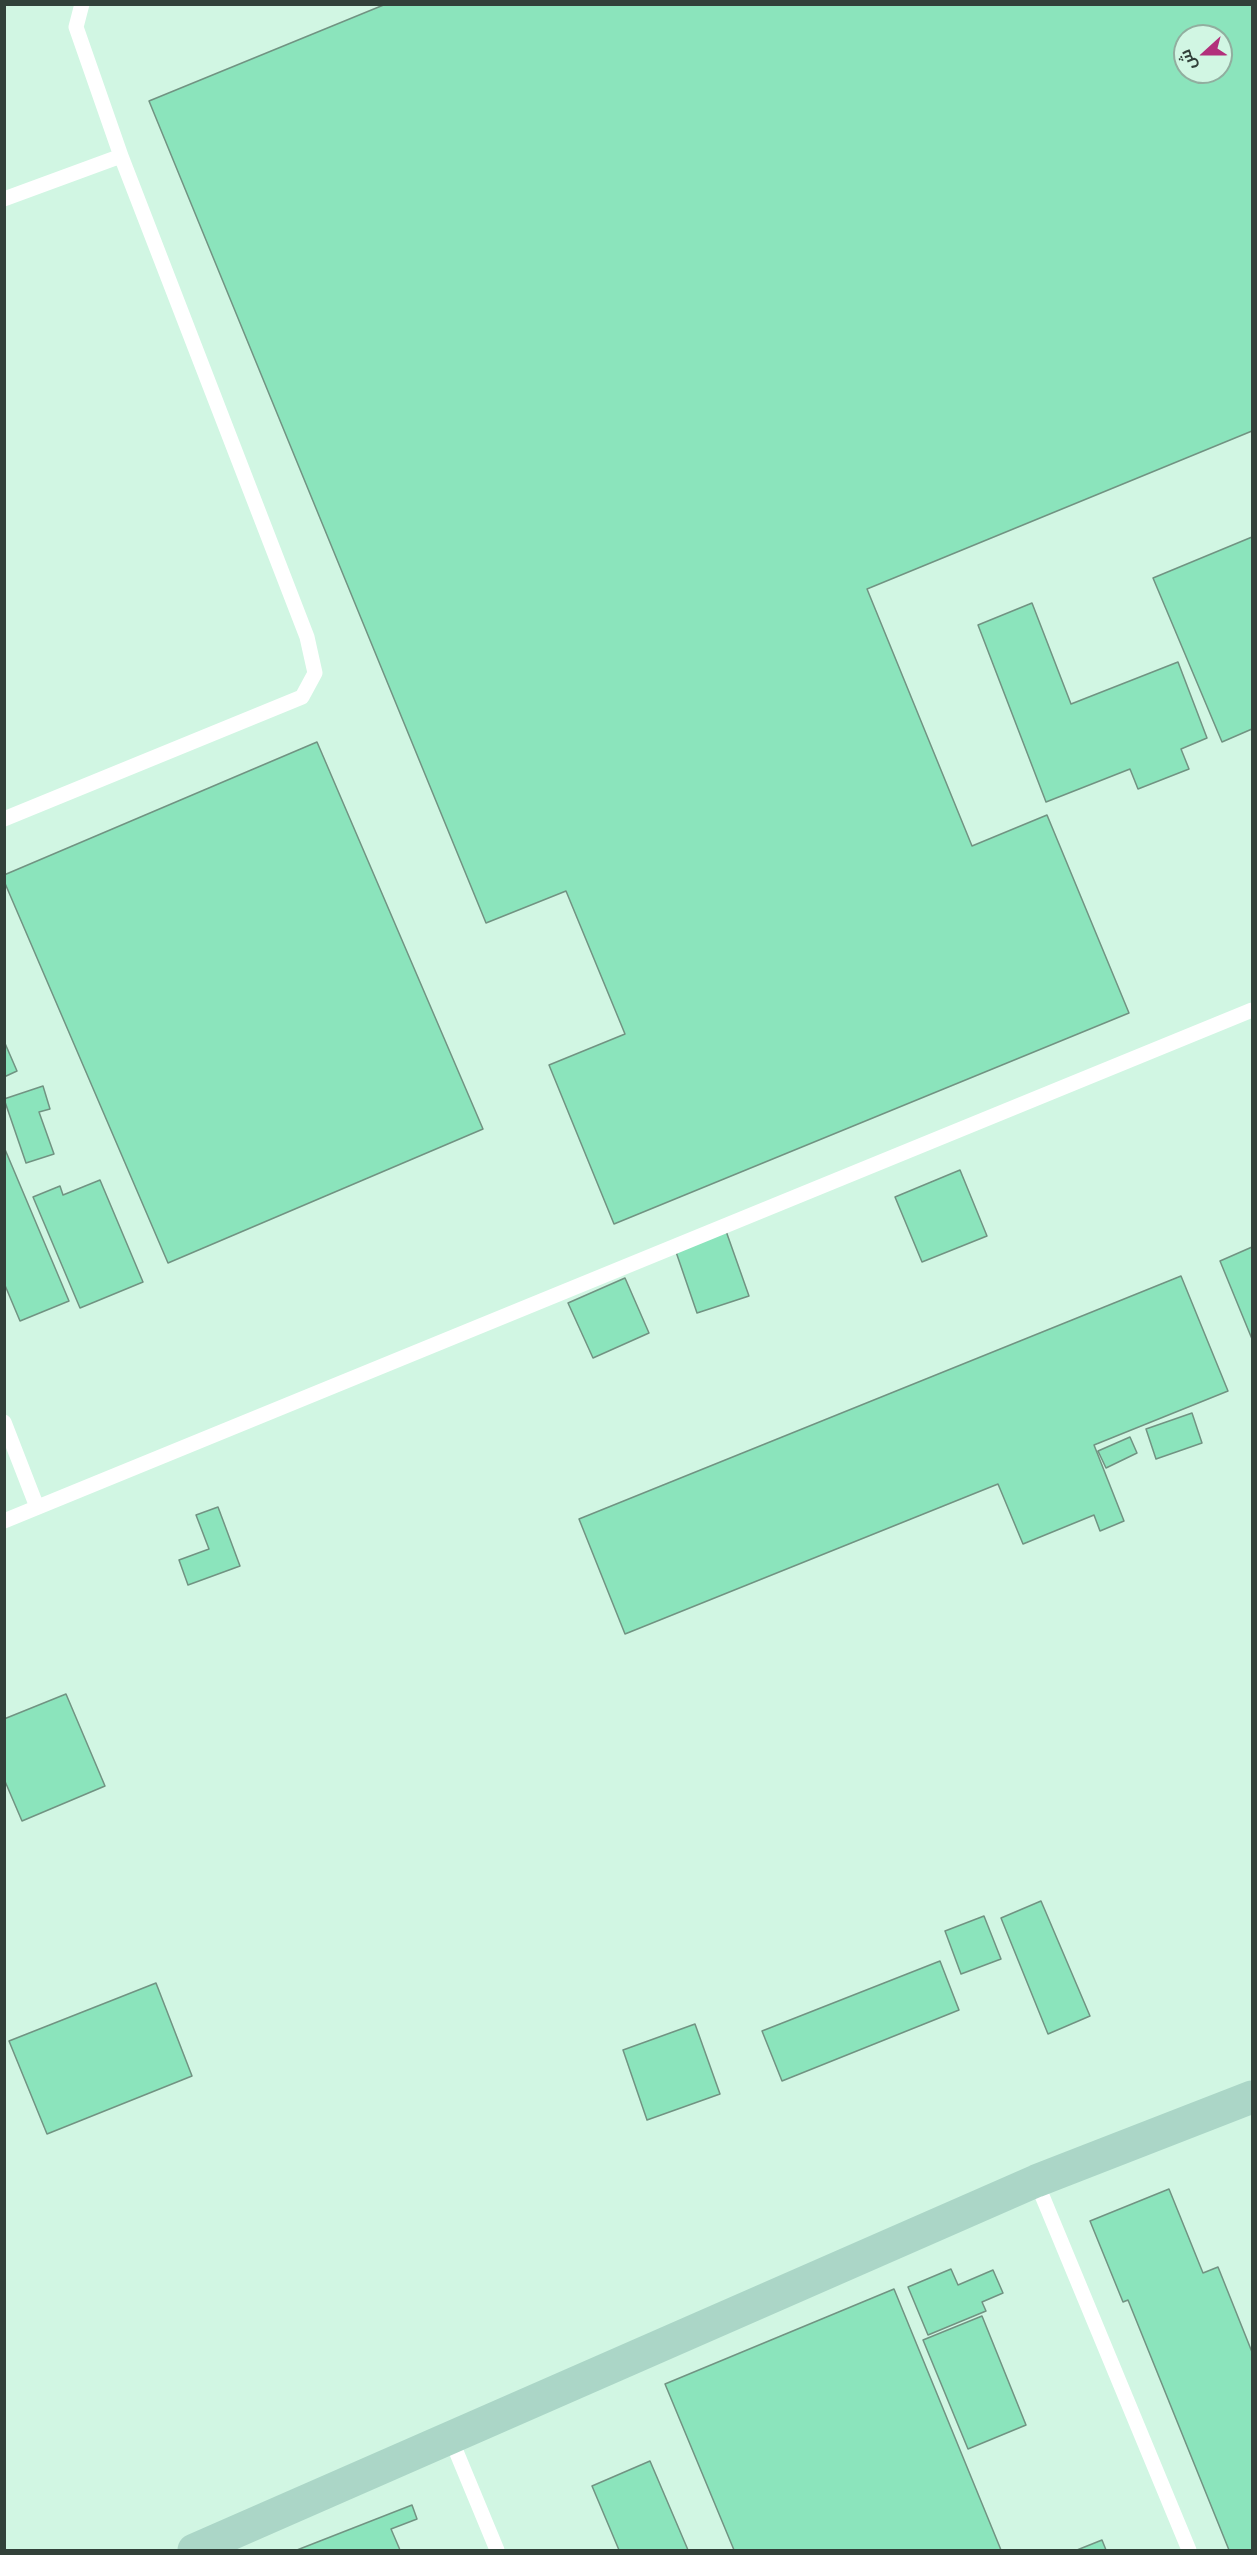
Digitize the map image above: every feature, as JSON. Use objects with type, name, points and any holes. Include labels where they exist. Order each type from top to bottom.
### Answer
[{"type":"street","points":[[194,2550],[1036,2181],[1252,2097]]},
{"type":"lane","points":[[4,819],[302,697],[315,673],[307,637],[121,156],[76,27],[82,4]]},
{"type":"lane","points":[[4,200],[121,156]]},
{"type":"lane","points":[[4,1521],[1252,1010]]},
{"type":"lane","points":[[4,1422],[37,1507]]},
{"type":"lane","points":[[1036,2181],[1189,2550]]},
{"type":"lane","points":[[451,2439],[497,2550]]},
{"type":"building","points":[[386,4],[1252,4],[1252,431],[867,589],[972,846],[1047,815],[1129,1013],[614,1224],[549,1065],[625,1034],[566,891],[486,923],[149,101]]},
{"type":"building","points":[[1252,537],[1252,729],[1222,742],[1153,578]]},
{"type":"building","points":[[1032,603],[1071,704],[1178,662],[1207,738],[1181,749],[1189,769],[1138,789],[1130,769],[1046,802],[978,625]]},
{"type":"building","points":[[317,742],[483,1129],[168,1263],[4,881],[4,875]]},
{"type":"building","points":[[4,1041],[17,1071],[4,1077]]},
{"type":"building","points":[[43,1086],[50,1109],[39,1112],[54,1154],[26,1163],[4,1099]]},
{"type":"building","points":[[4,1147],[69,1301],[20,1321],[4,1283]]},
{"type":"building","points":[[960,1170],[987,1236],[922,1262],[895,1197]]},
{"type":"building","points":[[100,1180],[143,1282],[80,1308],[33,1197],[60,1186],[63,1195]]},
{"type":"building","points":[[726,1231],[749,1296],[697,1313],[675,1249]]},
{"type":"building","points":[[1252,1247],[1252,1339],[1220,1261]]},
{"type":"building","points":[[1181,1276],[1228,1391],[1094,1445],[1124,1521],[1100,1531],[1094,1515],[1023,1544],[998,1484],[625,1634],[579,1519]]},
{"type":"building","points":[[625,1278],[649,1333],[593,1358],[568,1303]]},
{"type":"building","points":[[1192,1413],[1202,1443],[1156,1459],[1146,1429]]},
{"type":"building","points":[[1130,1437],[1137,1453],[1106,1468],[1098,1451]]},
{"type":"building","points":[[218,1507],[240,1566],[188,1585],[179,1560],[209,1549],[196,1515]]},
{"type":"building","points":[[66,1694],[105,1786],[22,1821],[4,1779],[4,1719]]},
{"type":"building","points":[[1041,1901],[1090,2016],[1048,2034],[1001,1918]]},
{"type":"building","points":[[984,1916],[1001,1959],[961,1974],[945,1931]]},
{"type":"building","points":[[940,1961],[959,2010],[782,2081],[762,2031]]},
{"type":"building","points":[[156,1983],[192,2076],[47,2134],[9,2041]]},
{"type":"building","points":[[695,2024],[720,2094],[647,2120],[623,2050]]},
{"type":"building","points":[[1169,2189],[1203,2273],[1218,2267],[1252,2352],[1252,2550],[1229,2550],[1128,2300],[1123,2302],[1090,2221]]},
{"type":"building","points":[[951,2269],[958,2285],[993,2270],[1003,2293],[982,2302],[986,2311],[928,2335],[908,2287]]},
{"type":"building","points":[[894,2289],[1001,2550],[734,2550],[665,2384]]},
{"type":"building","points":[[982,2316],[1026,2425],[968,2449],[923,2340]]},
{"type":"building","points":[[650,2461],[688,2550],[619,2550],[592,2486]]},
{"type":"building","points":[[412,2505],[417,2519],[391,2529],[400,2550],[297,2550]]},
{"type":"building","points":[[1102,2540],[1106,2550],[1077,2550]]}]
